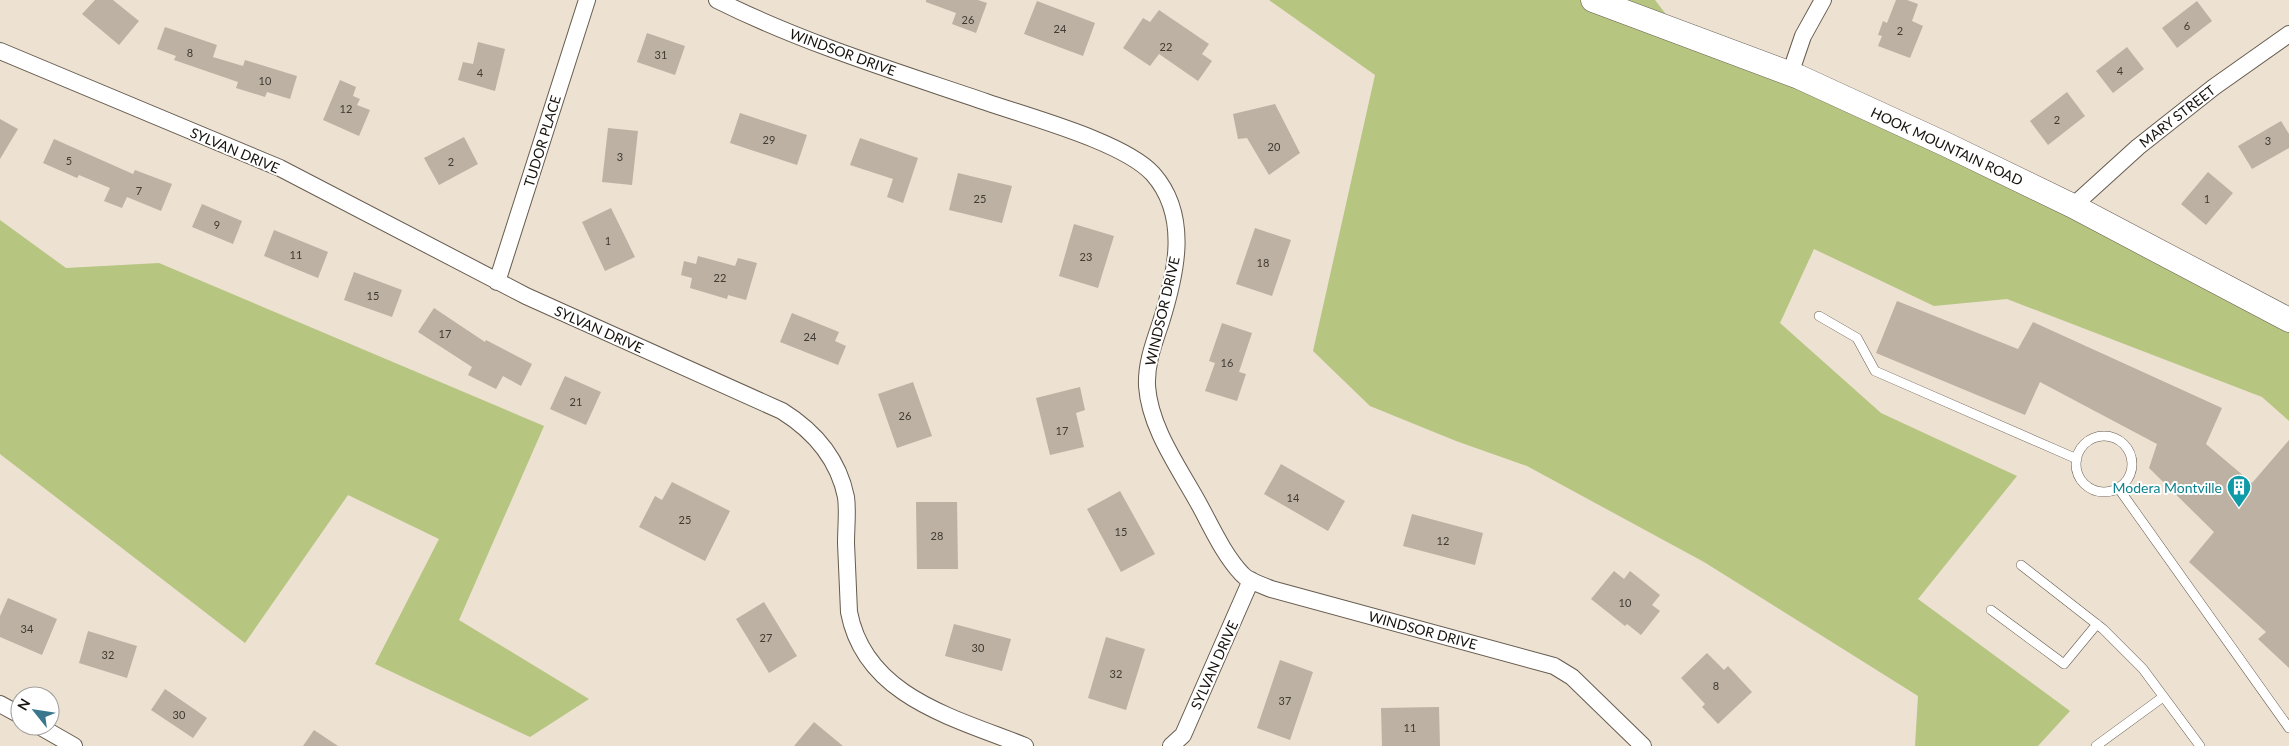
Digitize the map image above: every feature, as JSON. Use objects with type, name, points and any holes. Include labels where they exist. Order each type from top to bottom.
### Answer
[{"type":"street","name":"TUDOR PLACE","points":[[497,282],[587,0]]},
{"type":"street","name":"WINDSOR DRIVE","points":[[717,0],[761,22],[822,47],[1082,135],[1128,155],[1152,173],[1170,199],[1174,211],[1178,238],[1162,320],[1148,359],[1147,386],[1152,410],[1166,442],[1218,539],[1243,576],[1271,589],[1554,666],[1572,677],[1643,746]]},
{"type":"street","name":"HOOK MOUNTAIN ROAD","points":[[1593,0],[1790,74],[1945,144],[2073,206],[2289,320]]},
{"type":"street","points":[[1790,74],[1803,36],[1823,0]]},
{"type":"street","name":"MARY STREET","points":[[2073,206],[2146,141],[2214,87],[2289,34]]},
{"type":"street","name":"SYLVAN DRIVE","points":[[0,51],[280,168],[497,282],[782,411],[803,425],[816,436],[828,452],[839,474],[846,498],[848,612],[860,648],[892,686],[902,693],[934,710],[1025,746]]},
{"type":"street","name":"SYLVAN DRIVE","points":[[1171,746],[1183,735],[1251,580]]},
{"type":"street","points":[[56,736],[74,746]]},
{"type":"lane","points":[[1819,316],[1857,338],[1875,371],[2077,458]]},
{"type":"lane","points":[[2104,436],[2121,441],[2132,456],[2133,466],[2131,475],[2119,489],[2100,493],[2084,485],[2079,477],[2077,458],[2080,450],[2094,438],[2104,436]]},
{"type":"lane","points":[[2119,489],[2289,728]]},
{"type":"lane","points":[[2021,566],[2097,624],[2143,668],[2200,746]]},
{"type":"lane","points":[[1991,610],[2064,664],[2097,624]]},
{"type":"lane","points":[[2096,746],[2107,743],[2163,697]]},
{"type":"green space","points":[[1269,0],[1655,0],[1685,39],[1938,138],[2289,317],[2289,421],[2262,397],[2007,299],[1934,306],[1814,249],[1780,323],[1881,413],[2017,476],[1918,599],[2070,711],[2038,746],[1915,746],[1918,696],[1704,562],[1527,466],[1456,441],[1370,406],[1313,351],[1375,75]]},
{"type":"green space","points":[[0,220],[66,268],[159,263],[544,426],[459,620],[589,699],[530,737],[375,664],[439,539],[348,495],[245,643],[0,454]]},
{"type":"building","points":[[95,0],[113,0],[139,21],[119,45],[82,14]]},
{"type":"building","points":[[926,0],[978,0],[987,3],[976,33],[952,24],[956,13],[926,2]]},
{"type":"building","points":[[1896,0],[1907,0],[1918,4],[1912,21],[1923,26],[1910,58],[1878,46],[1882,36],[1878,35],[1883,21],[1887,23]]},
{"type":"building","points":[[1037,1],[1095,23],[1083,56],[1024,34]]},
{"type":"building","points":[[2197,1],[2212,21],[2177,48],[2162,28]]},
{"type":"building","points":[[1159,10],[1209,44],[1202,54],[1212,61],[1198,81],[1159,54],[1150,66],[1123,48],[1143,18],[1150,22]]},
{"type":"building","points":[[165,27],[217,45],[213,57],[243,66],[245,60],[297,76],[290,99],[267,92],[265,97],[236,88],[238,82],[174,60],[176,56],[157,49]]},
{"type":"building","points":[[647,33],[685,46],[675,75],[637,62]]},
{"type":"building","points":[[478,42],[505,49],[495,91],[458,80],[463,62],[473,64]]},
{"type":"building","points":[[2127,47],[2144,69],[2113,93],[2096,71]]},
{"type":"building","points":[[340,80],[356,87],[353,96],[360,99],[357,105],[370,110],[359,136],[323,120]]},
{"type":"building","points":[[2067,92],[2085,116],[2048,145],[2030,121]]},
{"type":"building","points":[[1275,104],[1300,153],[1269,175],[1247,138],[1238,139],[1233,114]]},
{"type":"building","points":[[740,113],[807,135],[797,165],[730,143]]},
{"type":"building","points":[[0,119],[18,129],[0,159]]},
{"type":"building","points":[[2281,121],[2289,134],[2289,148],[2252,169],[2238,146]]},
{"type":"building","points":[[608,128],[638,131],[632,185],[602,182]]},
{"type":"building","points":[[464,137],[478,164],[439,185],[424,158]]},
{"type":"building","points":[[860,138],[918,158],[903,203],[887,197],[893,179],[850,165]]},
{"type":"building","points":[[54,139],[133,174],[135,170],[172,184],[161,211],[127,197],[122,208],[104,201],[110,188],[79,175],[77,178],[43,163]]},
{"type":"building","points":[[2208,172],[2233,193],[2206,225],[2181,204]]},
{"type":"building","points":[[958,173],[1012,186],[1002,223],[949,210]]},
{"type":"building","points":[[202,204],[242,221],[233,244],[192,227]]},
{"type":"building","points":[[611,208],[635,257],[605,271],[582,222]]},
{"type":"building","points":[[1074,224],[1114,236],[1098,288],[1059,276]]},
{"type":"building","points":[[1255,228],[1291,240],[1272,296],[1236,284]]},
{"type":"building","points":[[274,230],[328,252],[318,278],[264,256]]},
{"type":"building","points":[[698,256],[735,266],[738,258],[757,263],[746,300],[728,295],[727,299],[690,288],[692,278],[681,275],[684,261],[696,264]]},
{"type":"building","points":[[354,272],[402,290],[392,317],[344,300]]},
{"type":"building","name":"Modera Montville","points":[[1897,301],[2018,349],[2033,322],[2222,408],[2206,444],[2252,483],[2289,440],[2289,668],[2258,639],[2266,632],[2189,562],[2214,532],[2149,468],[2157,444],[2040,382],[2025,415],[1876,353]]},
{"type":"building","points":[[434,308],[485,342],[486,340],[532,364],[521,386],[503,376],[496,389],[468,375],[472,367],[418,332]]},
{"type":"building","points":[[792,313],[839,332],[835,341],[846,346],[838,365],[780,342]]},
{"type":"building","points":[[1222,323],[1252,333],[1239,372],[1246,374],[1237,401],[1205,391],[1215,363],[1209,361]]},
{"type":"building","points":[[565,376],[601,392],[586,425],[550,409]]},
{"type":"building","points":[[913,382],[932,436],[897,448],[878,394]]},
{"type":"building","points":[[1080,387],[1085,410],[1076,413],[1084,447],[1050,455],[1036,398]]},
{"type":"building","points":[[1281,464],[1345,501],[1328,531],[1264,494]]},
{"type":"building","points":[[672,482],[730,511],[705,561],[639,527],[655,496],[662,500]]},
{"type":"building","points":[[1120,491],[1155,554],[1121,572],[1087,509]]},
{"type":"building","points":[[916,502],[957,502],[958,569],[917,569]]},
{"type":"building","points":[[1412,514],[1483,533],[1475,565],[1403,546]]},
{"type":"building","points":[[1614,571],[1624,579],[1630,571],[1660,595],[1652,605],[1660,611],[1641,635],[1627,624],[1625,626],[1591,599]]},
{"type":"building","points":[[8,598],[57,619],[42,655],[0,637],[0,616]]},
{"type":"building","points":[[764,602],[797,656],[769,673],[736,619]]},
{"type":"building","points":[[954,624],[1011,639],[1002,671],[945,656]]},
{"type":"building","points":[[88,631],[137,646],[127,678],[79,663]]},
{"type":"building","points":[[1106,637],[1145,649],[1126,710],[1088,698]]},
{"type":"building","points":[[1707,653],[1724,670],[1728,666],[1752,692],[1718,724],[1702,707],[1705,704],[1681,678]]},
{"type":"building","points":[[1280,660],[1313,672],[1290,740],[1257,728]]},
{"type":"building","points":[[165,689],[207,718],[193,738],[151,710]]},
{"type":"building","points":[[1439,707],[1440,746],[1382,746],[1381,708]]},
{"type":"building","points":[[814,722],[843,746],[794,746]]},
{"type":"building","points":[[314,730],[338,746],[303,746]]},
{"type":"place","name":"Modera Montville","points":[[2239,508]]}]
